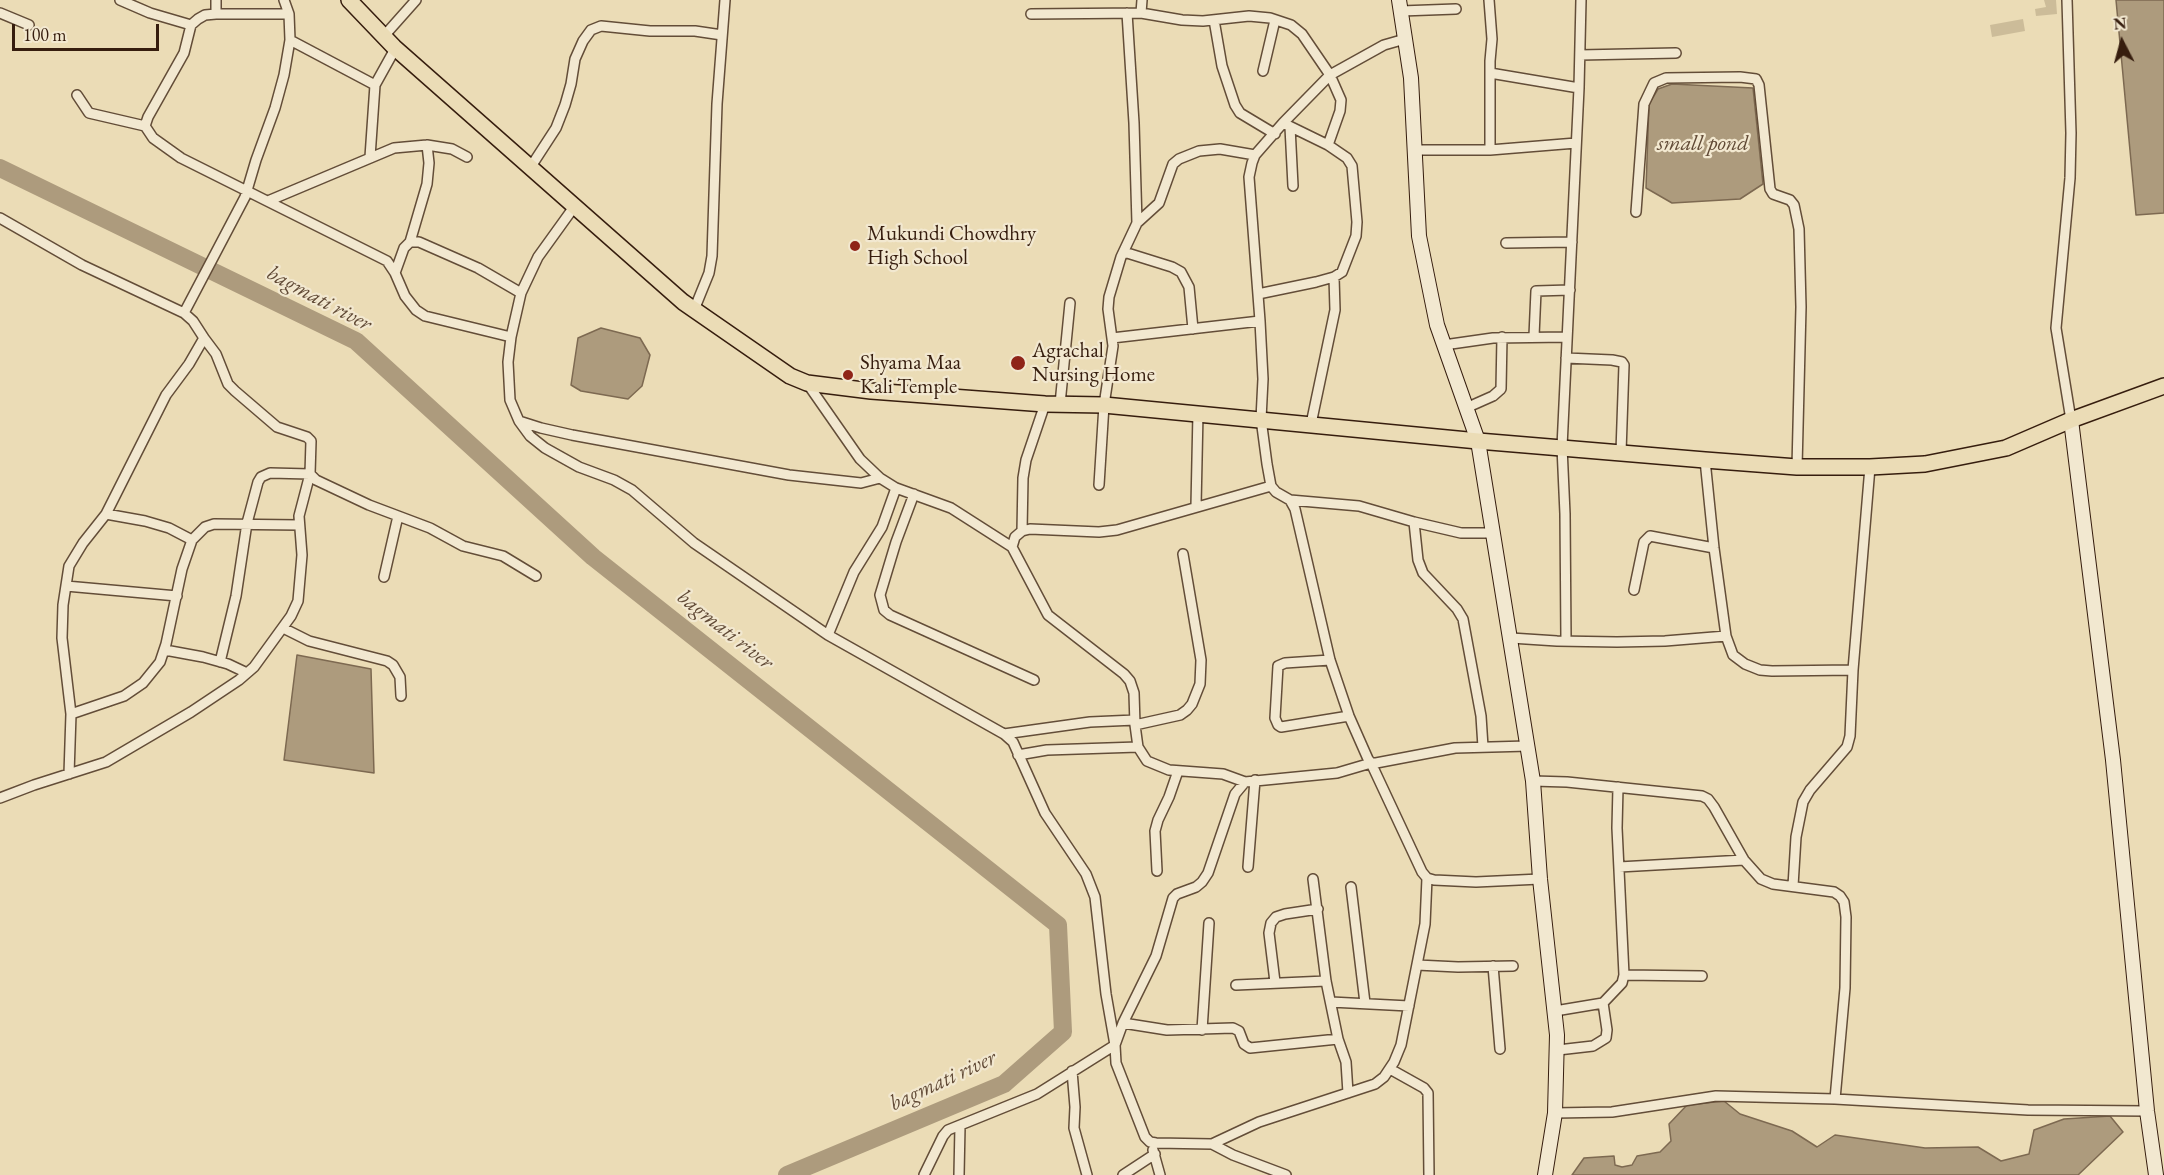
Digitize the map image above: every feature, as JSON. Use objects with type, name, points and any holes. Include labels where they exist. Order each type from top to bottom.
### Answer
[{"type":"main road","points":[[349,0],[395,49],[694,310],[790,376],[807,383],[871,391],[1053,404],[1104,405],[1478,441],[1797,467],[1926,464],[1986,453],[2006,448],[2071,420],[2164,386]]},
{"type":"street","points":[[120,0],[150,13],[192,25]]},
{"type":"street","points":[[216,0],[216,14]]},
{"type":"street","points":[[184,313],[246,194],[275,108],[291,40],[289,14],[285,0]]},
{"type":"street","points":[[384,36],[416,0]]},
{"type":"street","points":[[694,310],[712,256],[717,104],[725,0]]},
{"type":"street","points":[[1141,14],[1142,0]]},
{"type":"street","points":[[1489,0],[1492,39],[1490,150]]},
{"type":"street","points":[[1566,640],[1562,447],[1581,0]]},
{"type":"street","points":[[2067,0],[2070,178],[2056,328],[2071,420],[2113,760],[2147,1112],[2156,1175]]},
{"type":"street","points":[[1456,9],[1400,6],[1411,78],[1419,236],[1437,326],[1478,441],[1533,782],[1540,879],[1558,1050],[1555,1113],[1545,1175]]},
{"type":"street","points":[[0,13],[28,25]]},
{"type":"street","points":[[1127,13],[1137,223]]},
{"type":"street","points":[[1031,14],[1127,13],[1182,20],[1214,20],[1249,16],[1291,25],[1302,34],[1330,75],[1338,93],[1341,105],[1328,146]]},
{"type":"street","points":[[145,126],[184,53],[192,25],[205,15],[289,14]]},
{"type":"street","points":[[1214,20],[1222,66],[1235,105],[1240,113],[1275,134]]},
{"type":"street","points":[[1263,71],[1275,20]]},
{"type":"street","points":[[530,168],[559,120],[571,84],[575,59],[583,40],[591,30],[601,26],[650,31],[695,31],[722,35]]},
{"type":"street","points":[[1405,39],[1384,45],[1330,75],[1287,125],[1255,155],[1249,177],[1263,379],[1261,419],[1271,486],[1276,492],[1290,500],[1359,506],[1461,533],[1493,533]]},
{"type":"street","points":[[291,40],[375,85]]},
{"type":"street","points":[[370,157],[375,85],[395,49]]},
{"type":"street","points":[[1580,55],[1676,53]]},
{"type":"street","points":[[1490,74],[1579,88]]},
{"type":"street","points":[[1636,212],[1644,104],[1654,83],[1666,78],[1740,76],[1756,79],[1759,85],[1770,189],[1773,194],[1790,200],[1794,205],[1799,229],[1801,307],[1797,467]]},
{"type":"street","points":[[77,95],[89,113],[145,126],[153,138],[181,158],[246,194],[268,201],[387,261],[405,296],[416,310],[425,316],[511,337]]},
{"type":"street","points":[[1258,294],[1334,277],[1342,272],[1356,236],[1352,166],[1347,158],[1328,146],[1287,125]]},
{"type":"street","points":[[1287,125],[1293,186]]},
{"type":"street","points":[[1415,150],[1490,150],[1576,143]]},
{"type":"street","points":[[268,201],[394,148],[427,145],[452,149],[467,157]]},
{"type":"street","points":[[395,273],[404,248],[411,242],[427,184],[429,164],[427,145]]},
{"type":"street","points":[[1099,484],[1104,405],[1112,362],[1109,297],[1124,252],[1137,223],[1159,203],[1173,164],[1179,159],[1199,151],[1220,149],[1255,155]]},
{"type":"street","points":[[574,207],[538,257],[521,293],[511,337],[508,385],[510,400],[519,420],[530,436],[545,447],[579,467],[614,480],[632,490],[693,543],[828,636],[1004,734],[1013,742],[1045,813],[1092,885],[1116,1063],[1140,1127],[1155,1154],[1160,1175]]},
{"type":"street","points":[[0,218],[82,265],[184,313],[193,321],[216,354],[228,384],[235,392],[277,427],[307,437],[311,441],[310,474],[299,516],[302,555],[298,601],[283,628],[254,667],[191,712],[106,762],[0,798]]},
{"type":"street","points":[[411,242],[419,242],[478,268],[521,293]]},
{"type":"street","points":[[1506,243],[1572,242]]},
{"type":"street","points":[[1124,252],[1181,272],[1189,287],[1193,329]]},
{"type":"street","points":[[1311,424],[1335,310],[1334,277]]},
{"type":"street","points":[[1534,336],[1536,291],[1570,290]]},
{"type":"street","points":[[1022,531],[1023,478],[1026,460],[1053,404],[1070,303]]},
{"type":"street","points":[[1112,338],[1260,321]]},
{"type":"street","points":[[1443,345],[1503,338],[1567,337]]},
{"type":"street","points":[[69,774],[71,714],[62,638],[69,566],[83,543],[106,514],[166,395],[189,364],[204,338]]},
{"type":"street","points":[[1467,408],[1493,396],[1501,389],[1503,338]]},
{"type":"street","points":[[1566,358],[1612,360],[1622,362],[1624,365],[1621,452]]},
{"type":"street","points":[[807,383],[860,459],[880,478],[896,488],[951,508],[1012,547],[1048,615],[1130,681],[1134,693],[1138,747],[1147,761],[1178,771],[1224,774],[1250,781],[1337,773],[1371,763],[1455,748],[1527,746]]},
{"type":"street","points":[[1196,506],[1197,413]]},
{"type":"street","points":[[519,420],[562,433],[789,475],[861,483],[880,478]]},
{"type":"street","points":[[1705,460],[1726,636],[1733,655],[1745,664],[1760,670],[1853,670]]},
{"type":"street","points":[[1793,886],[1796,837],[1803,802],[1810,790],[1846,747],[1850,736],[1853,670],[1870,467]]},
{"type":"street","points":[[220,662],[236,596],[247,523],[256,487],[265,474],[310,474],[316,480],[369,505],[430,528],[463,546],[503,556],[536,576]]},
{"type":"street","points":[[1012,547],[1015,537],[1030,528],[1099,532],[1117,530],[1271,486]]},
{"type":"street","points":[[828,636],[854,572],[882,527],[896,488]]},
{"type":"street","points":[[914,494],[880,595],[884,610],[890,615],[1034,680]]},
{"type":"street","points":[[1290,500],[1295,509],[1330,660],[1349,716],[1422,873],[1434,880],[1476,882],[1540,879]]},
{"type":"street","points":[[106,514],[153,523],[192,540]]},
{"type":"street","points":[[384,577],[398,516]]},
{"type":"street","points":[[1414,522],[1418,560],[1423,573],[1457,609],[1463,620],[1481,716],[1483,747]]},
{"type":"street","points":[[71,714],[124,696],[143,683],[160,662],[165,650],[182,569],[192,540],[205,527],[214,524],[247,523],[299,525]]},
{"type":"street","points":[[1634,590],[1641,550],[1646,538],[1650,536],[1714,548]]},
{"type":"street","points":[[1004,734],[1090,722],[1135,722],[1180,715],[1187,710],[1200,684],[1201,660],[1183,554]]},
{"type":"street","points":[[66,585],[177,596]]},
{"type":"street","points":[[283,628],[309,641],[387,661],[393,665],[400,677],[401,696]]},
{"type":"street","points":[[1511,638],[1665,641],[1726,636]]},
{"type":"street","points":[[165,650],[220,662],[247,673]]},
{"type":"street","points":[[1330,660],[1285,663],[1278,666],[1275,718],[1281,727],[1349,716]]},
{"type":"street","points":[[1018,755],[1047,750],[1138,747]]},
{"type":"street","points":[[1157,871],[1155,831],[1178,771]]},
{"type":"street","points":[[1248,867],[1250,781]]},
{"type":"street","points":[[924,1175],[948,1130],[1037,1094],[1115,1045],[1123,1023],[1156,956],[1173,898],[1177,894],[1196,887],[1208,873],[1235,794],[1250,781]]},
{"type":"street","points":[[1533,782],[1691,794],[1708,799],[1744,860],[1761,879],[1773,884],[1834,892],[1840,896],[1844,902],[1846,916],[1845,988],[1835,1099]]},
{"type":"street","points":[[1555,1011],[1603,1003],[1622,983],[1624,975],[1618,787]]},
{"type":"street","points":[[1619,867],[1744,860]]},
{"type":"street","points":[[1212,1144],[1259,1122],[1375,1084],[1384,1077],[1401,1045],[1425,924],[1427,878]]},
{"type":"street","points":[[1313,879],[1326,981],[1338,1039],[1346,1062],[1348,1093]]},
{"type":"street","points":[[1351,887],[1365,1003]]},
{"type":"street","points":[[1275,982],[1269,933],[1271,923],[1276,917],[1285,914],[1318,909]]},
{"type":"street","points":[[1202,1030],[1209,923]]},
{"type":"street","points":[[1417,965],[1513,966]]},
{"type":"street","points":[[1493,966],[1500,1049]]},
{"type":"street","points":[[1624,975],[1702,976]]},
{"type":"street","points":[[1236,985],[1326,981]]},
{"type":"street","points":[[1331,1002],[1409,1006]]},
{"type":"street","points":[[1558,1050],[1593,1046],[1606,1038],[1603,1003]]},
{"type":"street","points":[[1123,1023],[1167,1030],[1233,1028],[1239,1031],[1244,1044],[1250,1048],[1338,1039]]},
{"type":"street","points":[[1390,1069],[1428,1093],[1429,1175]]},
{"type":"street","points":[[1072,1071],[1074,1128],[1087,1175]]},
{"type":"street","points":[[1555,1113],[1612,1112],[1716,1096],[1835,1099],[2028,1110],[2147,1112]]},
{"type":"street","points":[[960,1126],[960,1175]]},
{"type":"street","points":[[1150,1142],[1212,1144],[1233,1155],[1286,1175]]},
{"type":"street","points":[[1123,1175],[1155,1154]]},
{"type":"shaded area","points":[[2044,0],[2056,0],[2057,14],[2036,16],[2035,9],[2046,7]]},
{"type":"shaded area","points":[[2023,19],[2025,31],[1992,37],[1990,25]]},
{"type":"water","points":[[2116,0],[2164,0],[2164,213],[2136,215]]},
{"type":"water","name":"small pond","points":[[1672,84],[1753,88],[1763,184],[1740,199],[1672,203],[1646,188],[1649,104],[1658,89]]},
{"type":"water","points":[[601,328],[640,338],[650,355],[642,386],[628,399],[581,391],[571,385],[578,338]]},
{"type":"water","points":[[297,655],[371,669],[374,773],[284,760]]},
{"type":"water","points":[[1724,1101],[1740,1114],[1792,1131],[1817,1147],[1835,1135],[1925,1148],[1978,1147],[2001,1161],[2029,1154],[2034,1130],[2064,1119],[2110,1116],[2123,1132],[2078,1175],[1572,1175],[1584,1158],[1614,1156],[1615,1165],[1622,1167],[1632,1165],[1637,1156],[1660,1152],[1671,1141],[1669,1124],[1687,1105]]},
{"type":"waterway","name":"bagmati river","points":[[0,168],[356,341],[593,557],[1058,925],[1063,1032],[1004,1084],[787,1175]]},
{"type":"place","name":"Mukundi Chowdhry High School","points":[[855,246]]},
{"type":"place","name":"Agrachal Nursing Home","points":[[1018,363]]},
{"type":"place","name":"Shyama Maa Kali Temple","points":[[848,375]]}]
